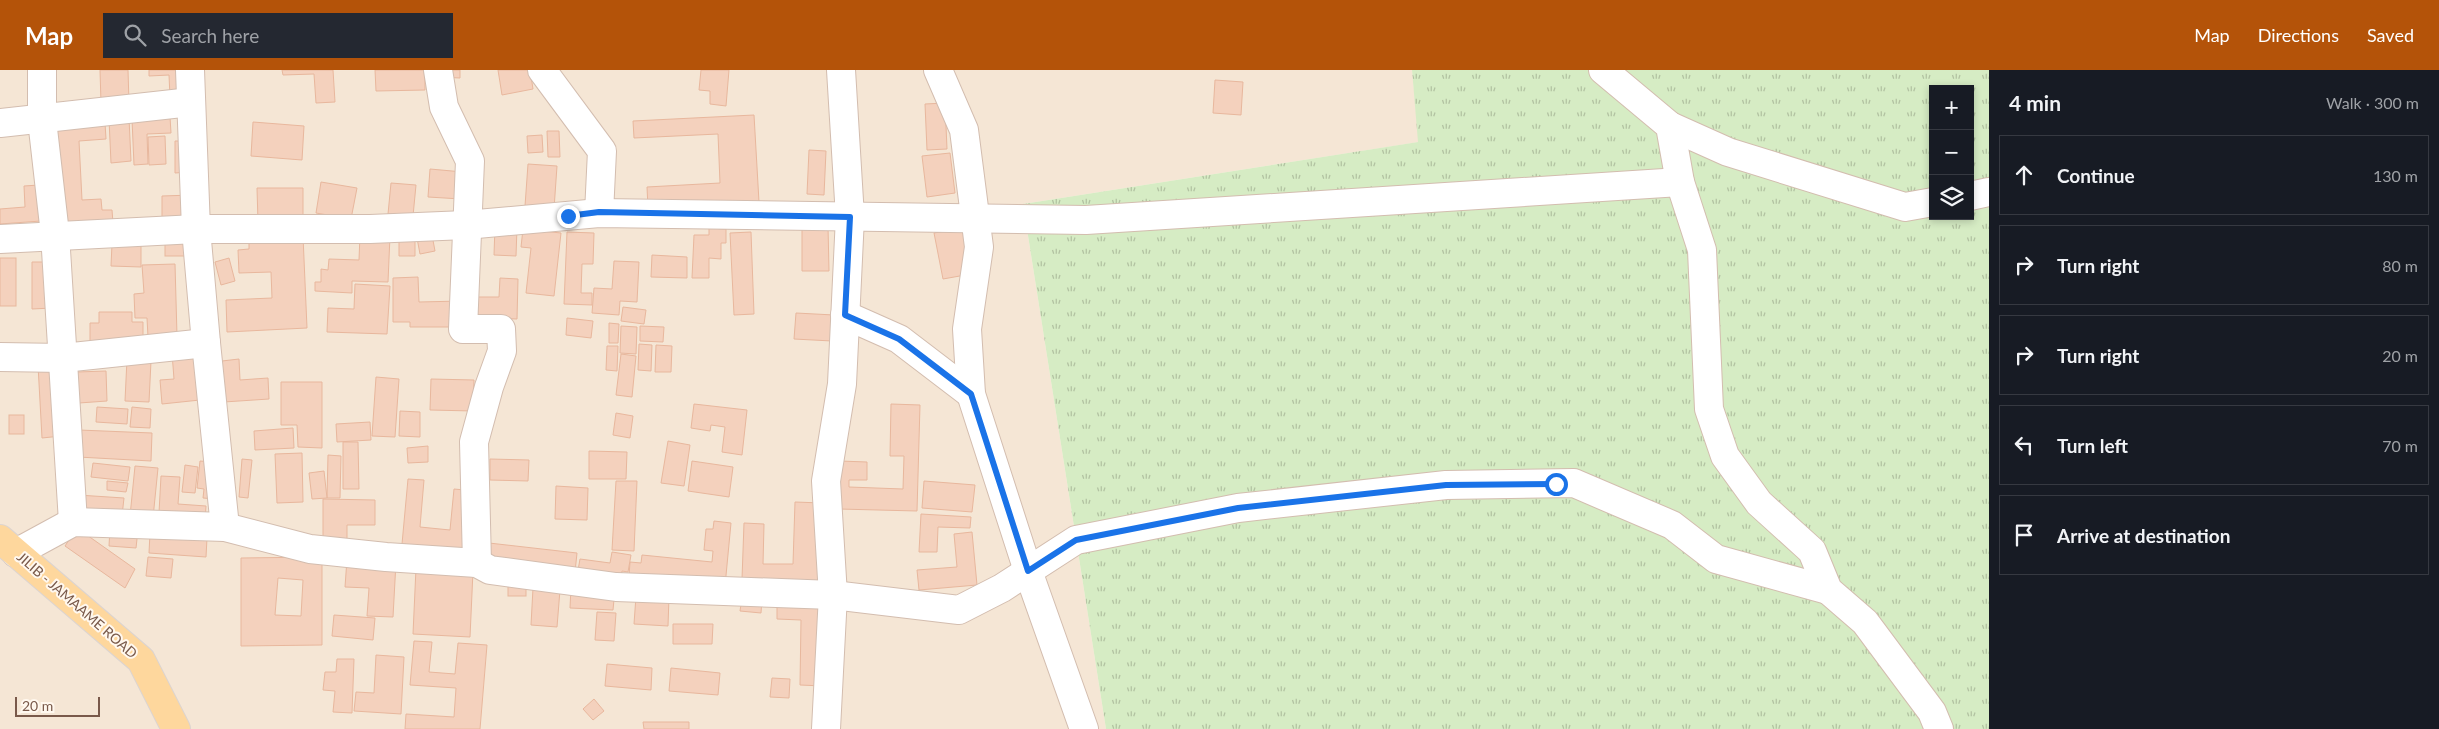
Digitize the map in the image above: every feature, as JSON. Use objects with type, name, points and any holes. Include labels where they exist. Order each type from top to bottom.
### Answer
[{"type":"main road","name":"JILIB - JAMAAME ROAD","points":[[8,546],[140,660],[176,729]]},
{"type":"street","points":[[42,70],[42,120],[55,234],[73,522]]},
{"type":"street","points":[[190,70],[196,229],[225,527]]},
{"type":"street","points":[[438,70],[444,107],[470,161],[463,329],[501,329],[502,351],[489,387],[474,442],[476,563]]},
{"type":"street","points":[[542,70],[602,151],[599,212]]},
{"type":"street","points":[[826,729],[834,595],[826,481],[842,384],[850,217],[841,70]]},
{"type":"street","points":[[938,70],[964,130],[979,247],[967,329],[971,394],[1028,571],[1084,729]]},
{"type":"street","points":[[1603,70],[1670,126],[1728,152],[1906,207],[1929,203]]},
{"type":"street","points":[[0,123],[42,120],[191,102]]},
{"type":"street","points":[[1670,126],[1680,182],[1702,250],[1709,409],[1725,456],[1759,503],[1812,551],[1828,590]]},
{"type":"street","points":[[0,238],[196,229],[370,229],[466,225],[599,212],[1086,220],[1680,182]]},
{"type":"street","points":[[1974,195],[1989,192]]},
{"type":"street","points":[[845,315],[899,339],[971,394]]},
{"type":"street","points":[[0,357],[62,358],[206,343]]},
{"type":"street","points":[[8,546],[73,522],[225,527],[310,549],[386,558],[476,563],[490,570],[616,587],[834,595],[959,610],[1002,588],[1076,540],[1238,508],[1446,485],[1574,483],[1672,525],[1716,559],[1828,590],[1865,622],[1932,712],[1939,729]]},
{"type":"shaded area","points":[[0,70],[1412,70],[1419,142],[1023,204],[1106,729],[0,729]]},
{"type":"green space","points":[[1412,70],[1989,70],[1989,729],[1106,729],[1023,204],[1418,142]]},
{"type":"building","points":[[100,70],[128,70],[129,103],[101,103]]},
{"type":"building","points":[[149,70],[187,70],[187,96],[170,97],[169,75],[149,76]]},
{"type":"building","points":[[282,70],[333,70],[335,102],[316,103],[314,74],[283,75]]},
{"type":"building","points":[[375,70],[425,70],[425,90],[376,91]]},
{"type":"building","points":[[440,70],[460,70],[460,78],[440,77]]},
{"type":"building","points":[[498,70],[530,70],[533,89],[502,95]]},
{"type":"building","points":[[701,70],[729,70],[726,106],[710,104],[710,91],[699,90]]},
{"type":"building","points":[[1215,80],[1243,82],[1241,115],[1213,113]]},
{"type":"building","points":[[945,103],[947,149],[927,150],[925,104]]},
{"type":"building","points":[[754,115],[759,202],[648,208],[647,187],[720,183],[718,134],[634,138],[633,121]]},
{"type":"building","points":[[170,117],[171,133],[147,134],[148,164],[134,165],[132,119]]},
{"type":"building","points":[[129,118],[131,161],[111,163],[109,119]]},
{"type":"building","points":[[253,122],[304,126],[302,160],[251,156]]},
{"type":"building","points":[[105,123],[106,139],[79,141],[82,200],[101,199],[102,210],[112,210],[113,223],[61,226],[55,126]]},
{"type":"building","points":[[547,131],[559,131],[560,157],[548,157]]},
{"type":"building","points":[[542,135],[543,152],[528,153],[527,136]]},
{"type":"building","points":[[165,136],[166,164],[149,165],[148,137]]},
{"type":"building","points":[[175,141],[189,141],[189,172],[175,173]]},
{"type":"building","points":[[809,150],[826,151],[824,195],[807,194]]},
{"type":"building","points":[[950,153],[955,193],[927,197],[922,156]]},
{"type":"building","points":[[528,164],[557,166],[554,209],[525,206]]},
{"type":"building","points":[[430,169],[463,172],[461,199],[428,197]]},
{"type":"building","points":[[321,182],[357,188],[351,219],[316,213]]},
{"type":"building","points":[[391,183],[416,185],[413,216],[388,214]]},
{"type":"building","points":[[39,185],[41,221],[0,224],[0,209],[25,207],[24,186]]},
{"type":"building","points":[[257,188],[303,188],[303,221],[258,222]]},
{"type":"building","points":[[192,195],[192,220],[162,221],[162,196]]},
{"type":"building","points":[[495,226],[517,227],[516,256],[494,255]]},
{"type":"building","points":[[802,226],[828,226],[829,271],[802,271]]},
{"type":"building","points":[[709,228],[726,229],[726,243],[721,243],[721,259],[709,258],[709,278],[692,278],[694,235],[709,235]]},
{"type":"building","points":[[963,228],[971,274],[943,279],[934,233]]},
{"type":"building","points":[[523,229],[561,233],[554,296],[526,293],[531,248],[521,247]]},
{"type":"building","points":[[567,232],[594,233],[593,264],[582,264],[581,293],[592,293],[592,305],[564,304]]},
{"type":"building","points":[[751,232],[754,314],[734,315],[730,233]]},
{"type":"building","points":[[165,234],[186,234],[186,256],[165,256]]},
{"type":"building","points":[[360,235],[390,236],[388,282],[352,281],[352,293],[315,291],[315,282],[321,282],[321,269],[328,270],[329,259],[359,260]]},
{"type":"building","points":[[432,235],[435,251],[420,254],[417,238]]},
{"type":"building","points":[[303,236],[307,328],[227,332],[226,300],[272,298],[271,272],[239,273],[238,250],[249,249],[249,238]]},
{"type":"building","points":[[399,240],[415,241],[415,256],[399,256]]},
{"type":"building","points":[[112,244],[141,244],[141,267],[111,266]]},
{"type":"building","points":[[652,255],[687,257],[687,278],[651,277]]},
{"type":"building","points":[[0,258],[16,258],[16,306],[0,306]]},
{"type":"building","points":[[229,258],[235,281],[221,285],[215,262]]},
{"type":"building","points":[[614,261],[639,262],[637,302],[620,301],[619,315],[592,313],[594,288],[612,289]]},
{"type":"building","points":[[32,262],[52,262],[52,308],[32,309]]},
{"type":"building","points":[[175,264],[177,336],[148,337],[147,318],[135,318],[134,294],[144,293],[142,265]]},
{"type":"building","points":[[418,277],[419,302],[461,301],[462,327],[410,327],[410,322],[393,322],[393,278]]},
{"type":"building","points":[[500,278],[518,279],[517,319],[467,317],[467,297],[499,297]]},
{"type":"building","points":[[355,284],[390,286],[387,334],[327,332],[328,308],[354,309]]},
{"type":"building","points":[[623,307],[646,310],[644,324],[621,321]]},
{"type":"building","points":[[99,312],[132,312],[132,322],[143,322],[143,342],[90,342],[90,323],[99,323]]},
{"type":"building","points":[[796,313],[834,315],[832,341],[794,339]]},
{"type":"building","points":[[567,318],[593,321],[591,338],[566,335]]},
{"type":"building","points":[[609,323],[619,324],[618,343],[609,343]]},
{"type":"building","points":[[621,326],[637,327],[636,354],[620,353]]},
{"type":"building","points":[[640,326],[664,327],[663,342],[640,341]]},
{"type":"building","points":[[639,344],[652,345],[651,371],[638,370]]},
{"type":"building","points":[[656,345],[672,346],[671,372],[655,372]]},
{"type":"building","points":[[607,346],[618,346],[617,371],[606,370]]},
{"type":"building","points":[[196,351],[200,400],[162,404],[160,380],[174,379],[172,353]]},
{"type":"building","points":[[621,354],[636,356],[632,397],[616,395]]},
{"type":"building","points":[[127,359],[151,361],[149,402],[125,401]]},
{"type":"building","points":[[239,359],[240,380],[268,378],[269,399],[224,402],[222,361]]},
{"type":"building","points":[[58,364],[61,436],[42,438],[38,365]]},
{"type":"building","points":[[106,371],[107,401],[79,403],[77,372]]},
{"type":"building","points":[[376,377],[399,379],[395,437],[372,436]]},
{"type":"building","points":[[431,379],[474,380],[473,411],[430,410]]},
{"type":"building","points":[[281,382],[322,382],[322,448],[298,447],[297,425],[281,425]]},
{"type":"building","points":[[694,404],[747,410],[742,455],[722,452],[725,427],[711,425],[710,431],[691,428]]},
{"type":"building","points":[[891,404],[920,405],[917,511],[839,509],[840,461],[867,462],[867,480],[849,480],[849,487],[903,489],[904,456],[890,456]]},
{"type":"building","points":[[97,407],[128,409],[127,424],[96,422]]},
{"type":"building","points":[[132,407],[151,409],[150,428],[130,427]]},
{"type":"building","points":[[400,411],[420,412],[420,437],[399,436]]},
{"type":"building","points":[[616,413],[633,416],[630,438],[613,435]]},
{"type":"building","points":[[9,415],[24,415],[24,434],[9,434]]},
{"type":"building","points":[[370,422],[371,440],[337,442],[336,424]]},
{"type":"building","points":[[293,428],[294,448],[255,450],[254,431]]},
{"type":"building","points":[[79,430],[152,433],[151,461],[78,457]]},
{"type":"building","points":[[668,441],[690,445],[684,486],[661,483]]},
{"type":"building","points":[[343,442],[358,442],[359,489],[343,489]]},
{"type":"building","points":[[428,446],[428,462],[408,463],[407,448]]},
{"type":"building","points":[[589,451],[627,452],[626,479],[589,479]]},
{"type":"building","points":[[302,453],[303,502],[277,503],[275,454]]},
{"type":"building","points":[[328,455],[341,456],[340,498],[327,498]]},
{"type":"building","points":[[242,459],[252,460],[248,498],[239,497]]},
{"type":"building","points":[[490,459],[529,460],[528,481],[490,480]]},
{"type":"building","points":[[200,461],[213,462],[216,499],[203,498],[204,489],[197,488]]},
{"type":"building","points":[[692,461],[733,467],[729,497],[688,491]]},
{"type":"building","points":[[93,463],[130,467],[128,481],[91,477]]},
{"type":"building","points":[[185,465],[198,467],[195,493],[182,492]]},
{"type":"building","points":[[135,466],[158,468],[153,518],[130,516]]},
{"type":"building","points":[[324,471],[327,498],[312,499],[309,473]]},
{"type":"building","points":[[161,476],[180,477],[178,504],[206,506],[205,521],[159,513]]},
{"type":"building","points":[[408,479],[424,480],[420,527],[450,530],[454,489],[475,491],[469,551],[402,544]]},
{"type":"building","points":[[107,481],[128,483],[126,492],[107,490]]},
{"type":"building","points":[[616,481],[637,481],[634,551],[612,550]]},
{"type":"building","points":[[924,481],[975,485],[972,512],[922,508]]},
{"type":"building","points":[[556,486],[588,488],[587,520],[555,519]]},
{"type":"building","points":[[78,495],[124,498],[122,516],[77,512]]},
{"type":"building","points":[[323,499],[375,500],[375,525],[347,525],[347,542],[323,542]]},
{"type":"building","points":[[795,502],[822,503],[819,581],[742,579],[744,523],[764,524],[763,564],[793,564]]},
{"type":"building","points":[[921,514],[971,517],[970,528],[938,527],[937,552],[919,552]]},
{"type":"building","points":[[714,521],[731,523],[725,586],[629,576],[630,562],[641,563],[642,555],[712,562],[713,551],[704,550],[706,529],[713,529]]},
{"type":"building","points":[[77,528],[135,569],[125,588],[65,546]]},
{"type":"building","points":[[110,528],[138,530],[136,548],[109,546]]},
{"type":"building","points":[[972,532],[977,585],[919,590],[917,570],[957,567],[954,534]]},
{"type":"building","points":[[150,533],[207,538],[206,557],[149,553]]},
{"type":"building","points":[[489,543],[577,553],[575,572],[487,562]]},
{"type":"building","points":[[612,552],[631,555],[628,572],[622,571],[621,578],[577,576],[580,559],[610,563]]},
{"type":"building","points":[[148,557],[173,559],[171,578],[146,576]]},
{"type":"building","points":[[322,557],[322,645],[241,646],[241,558]],"holes":[[[278,578],[303,580],[301,616],[275,615]]]},
{"type":"building","points":[[347,559],[396,562],[393,617],[367,616],[369,588],[345,587]]},
{"type":"building","points":[[416,568],[473,571],[470,637],[413,634]]},
{"type":"building","points":[[508,586],[526,586],[526,596],[508,596]]},
{"type":"building","points":[[571,587],[615,589],[613,610],[570,608]]},
{"type":"building","points":[[533,588],[560,590],[557,627],[531,625]]},
{"type":"building","points":[[636,596],[669,597],[668,626],[634,624]]},
{"type":"building","points":[[777,597],[825,598],[823,686],[800,685],[801,620],[777,619]]},
{"type":"building","points":[[742,598],[762,599],[761,613],[740,611]]},
{"type":"building","points":[[597,612],[616,613],[614,641],[595,640]]},
{"type":"building","points":[[334,615],[375,618],[373,640],[332,636]]},
{"type":"building","points":[[673,624],[713,624],[712,644],[673,644]]},
{"type":"building","points":[[414,641],[432,642],[429,672],[455,674],[458,643],[487,645],[480,729],[405,729],[406,714],[454,717],[456,688],[410,685]]},
{"type":"building","points":[[376,655],[404,657],[401,714],[354,711],[356,692],[374,693]]},
{"type":"building","points":[[337,659],[354,659],[352,713],[333,712],[335,691],[323,690],[325,672],[336,672]]},
{"type":"building","points":[[607,664],[652,668],[651,690],[605,686]]},
{"type":"building","points":[[671,668],[720,673],[718,695],[669,691]]},
{"type":"building","points":[[772,678],[790,679],[789,698],[770,697]]},
{"type":"building","points":[[594,699],[604,711],[593,720],[583,709]]},
{"type":"building","points":[[643,722],[689,722],[689,729],[644,729]]},
{"type":"route","points":[[568,216],[599,212],[850,217],[845,315],[899,339],[971,394],[1028,571],[1076,540],[1238,508],[1446,485],[1556,484]]}]
